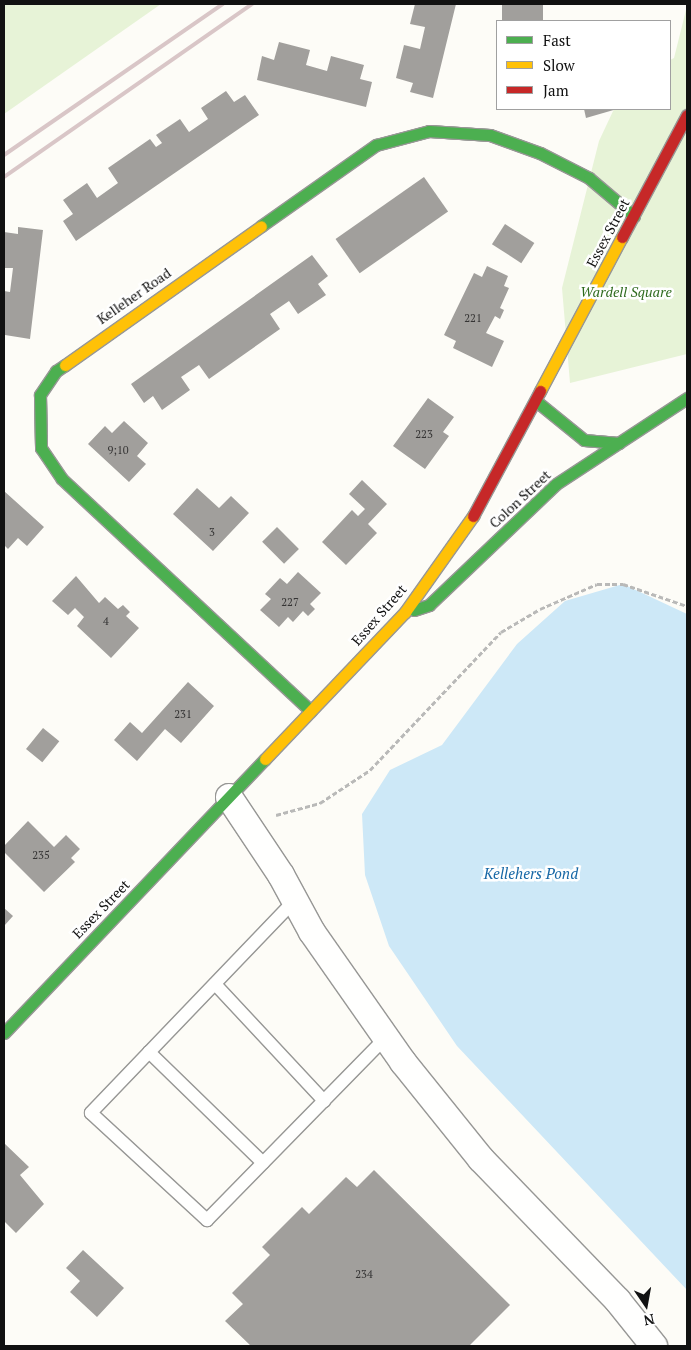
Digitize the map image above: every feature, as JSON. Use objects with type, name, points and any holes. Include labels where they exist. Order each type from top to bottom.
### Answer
[{"type":"main road","name":"Essex Street","points":[[4,1033],[405,612],[477,510],[687,114]]},
{"type":"main road","name":"Kelleher Road","points":[[311,711],[62,478],[41,448],[40,395],[56,371],[70,360],[376,144],[429,131],[490,135],[540,153],[589,178],[634,216]]},
{"type":"main road","name":"Colon Street","points":[[405,612],[429,605],[556,484],[687,398]]},
{"type":"main road","points":[[536,401],[584,440],[619,443]]},
{"type":"street","points":[[229,797],[295,900],[312,932],[386,1037],[481,1159],[618,1301],[654,1346]]},
{"type":"lane","points":[[295,900],[91,1112],[207,1220],[386,1037]]},
{"type":"lane","points":[[215,984],[324,1101]]},
{"type":"lane","points":[[149,1052],[263,1163]]},
{"type":"path","points":[[246,824],[320,803],[370,770],[501,632],[540,610],[597,584],[623,584],[687,606]]},
{"type":"green space","points":[[4,4],[161,4],[4,114]]},
{"type":"green space","name":"Wardell Square","points":[[687,6],[687,354],[570,383],[562,288],[599,141],[614,110],[671,110],[671,60],[674,58]]},
{"type":"water","name":"Kellehers Pond","points":[[623,584],[687,614],[687,1290],[457,1046],[389,946],[365,875],[362,814],[390,770],[442,745],[517,644],[565,601]]},
{"type":"building","points":[[415,4],[456,4],[433,98],[410,92],[413,83],[396,78],[404,45],[420,49],[425,27],[410,24]]},
{"type":"building","points":[[502,4],[543,4],[543,20],[502,20]]},
{"type":"building","points":[[279,42],[310,50],[306,65],[327,71],[331,56],[364,65],[360,79],[372,82],[366,107],[257,80],[262,56],[274,60]]},
{"type":"building","points":[[226,91],[234,102],[245,95],[259,115],[76,241],[63,221],[73,214],[63,200],[87,183],[97,198],[118,183],[108,168],[150,139],[156,147],[162,143],[156,135],[180,119],[189,132],[208,119],[201,108]]},
{"type":"building","points":[[584,110],[614,110],[586,118]]},
{"type":"building","points":[[424,177],[448,211],[360,273],[336,239]]},
{"type":"building","points":[[505,224],[534,243],[521,263],[492,244]]},
{"type":"building","points":[[18,227],[43,230],[30,339],[5,335],[4,291],[10,292],[13,268],[4,268],[4,232],[18,234]]},
{"type":"building","points":[[312,255],[328,276],[318,284],[326,295],[298,314],[289,301],[270,314],[280,329],[209,379],[199,365],[181,377],[190,390],[162,410],[153,396],[144,403],[131,384]]},
{"type":"building","points":[[487,266],[508,276],[504,286],[509,288],[500,308],[504,310],[500,319],[495,316],[486,333],[504,341],[492,367],[453,348],[456,341],[444,335],[474,273],[482,277]]},
{"type":"building","points":[[428,398],[454,417],[443,432],[449,436],[425,469],[393,446]]},
{"type":"building","points":[[124,421],[148,443],[137,456],[146,464],[129,482],[88,444],[105,426],[112,433]]},
{"type":"building","points":[[362,480],[387,504],[368,524],[377,533],[346,565],[322,542],[352,510],[358,516],[365,509],[349,494]]},
{"type":"building","points":[[197,488],[219,508],[231,496],[249,513],[213,551],[173,514]]},
{"type":"building","points":[[4,491],[44,527],[27,546],[18,538],[8,549],[4,545]]},
{"type":"building","points":[[277,527],[299,549],[284,564],[262,542]]},
{"type":"building","points":[[298,572],[321,593],[310,604],[315,609],[308,616],[303,611],[293,622],[288,617],[279,627],[260,610],[271,599],[265,594],[280,578],[287,584]]},
{"type":"building","points":[[76,576],[99,603],[105,597],[118,609],[123,605],[130,612],[126,616],[139,628],[111,658],[77,626],[84,617],[75,608],[68,615],[52,601]]},
{"type":"building","points":[[188,682],[214,706],[181,743],[165,729],[137,761],[114,740],[130,722],[142,733]]},
{"type":"building","points":[[43,728],[59,741],[42,762],[26,749]]},
{"type":"building","points":[[28,821],[54,847],[66,835],[80,849],[71,858],[75,862],[44,892],[4,852],[4,846]]},
{"type":"building","points":[[4,908],[13,916],[4,926]]},
{"type":"building","points":[[4,1143],[29,1167],[20,1175],[44,1204],[16,1233],[4,1221]]},
{"type":"building","points":[[374,1170],[510,1305],[469,1346],[251,1346],[225,1321],[243,1304],[232,1293],[270,1255],[262,1247],[302,1207],[309,1214],[346,1177],[357,1187]]},
{"type":"building","points":[[83,1250],[124,1288],[97,1317],[70,1292],[80,1281],[66,1268]]},
{"type":"railway","points":[[4,155],[223,4]]},
{"type":"railway","points":[[4,177],[252,4]]},
{"type":"traffic: fast","points":[[261,226],[376,145],[429,131],[490,135],[540,153],[589,178],[634,216]]},
{"type":"traffic: fast","points":[[65,365],[56,371],[40,395],[41,448],[62,479],[311,711]]},
{"type":"traffic: fast","points":[[414,610],[429,605],[556,484],[687,398]]},
{"type":"traffic: fast","points":[[536,401],[584,440],[619,443]]},
{"type":"traffic: fast","points":[[4,1033],[265,759]]},
{"type":"traffic: slow","points":[[65,365],[261,226]]},
{"type":"traffic: slow","points":[[540,391],[622,237]]},
{"type":"traffic: slow","points":[[265,759],[405,612],[473,516]]},
{"type":"traffic: jam","points":[[622,237],[687,115]]},
{"type":"traffic: jam","points":[[473,516],[540,391]]}]
